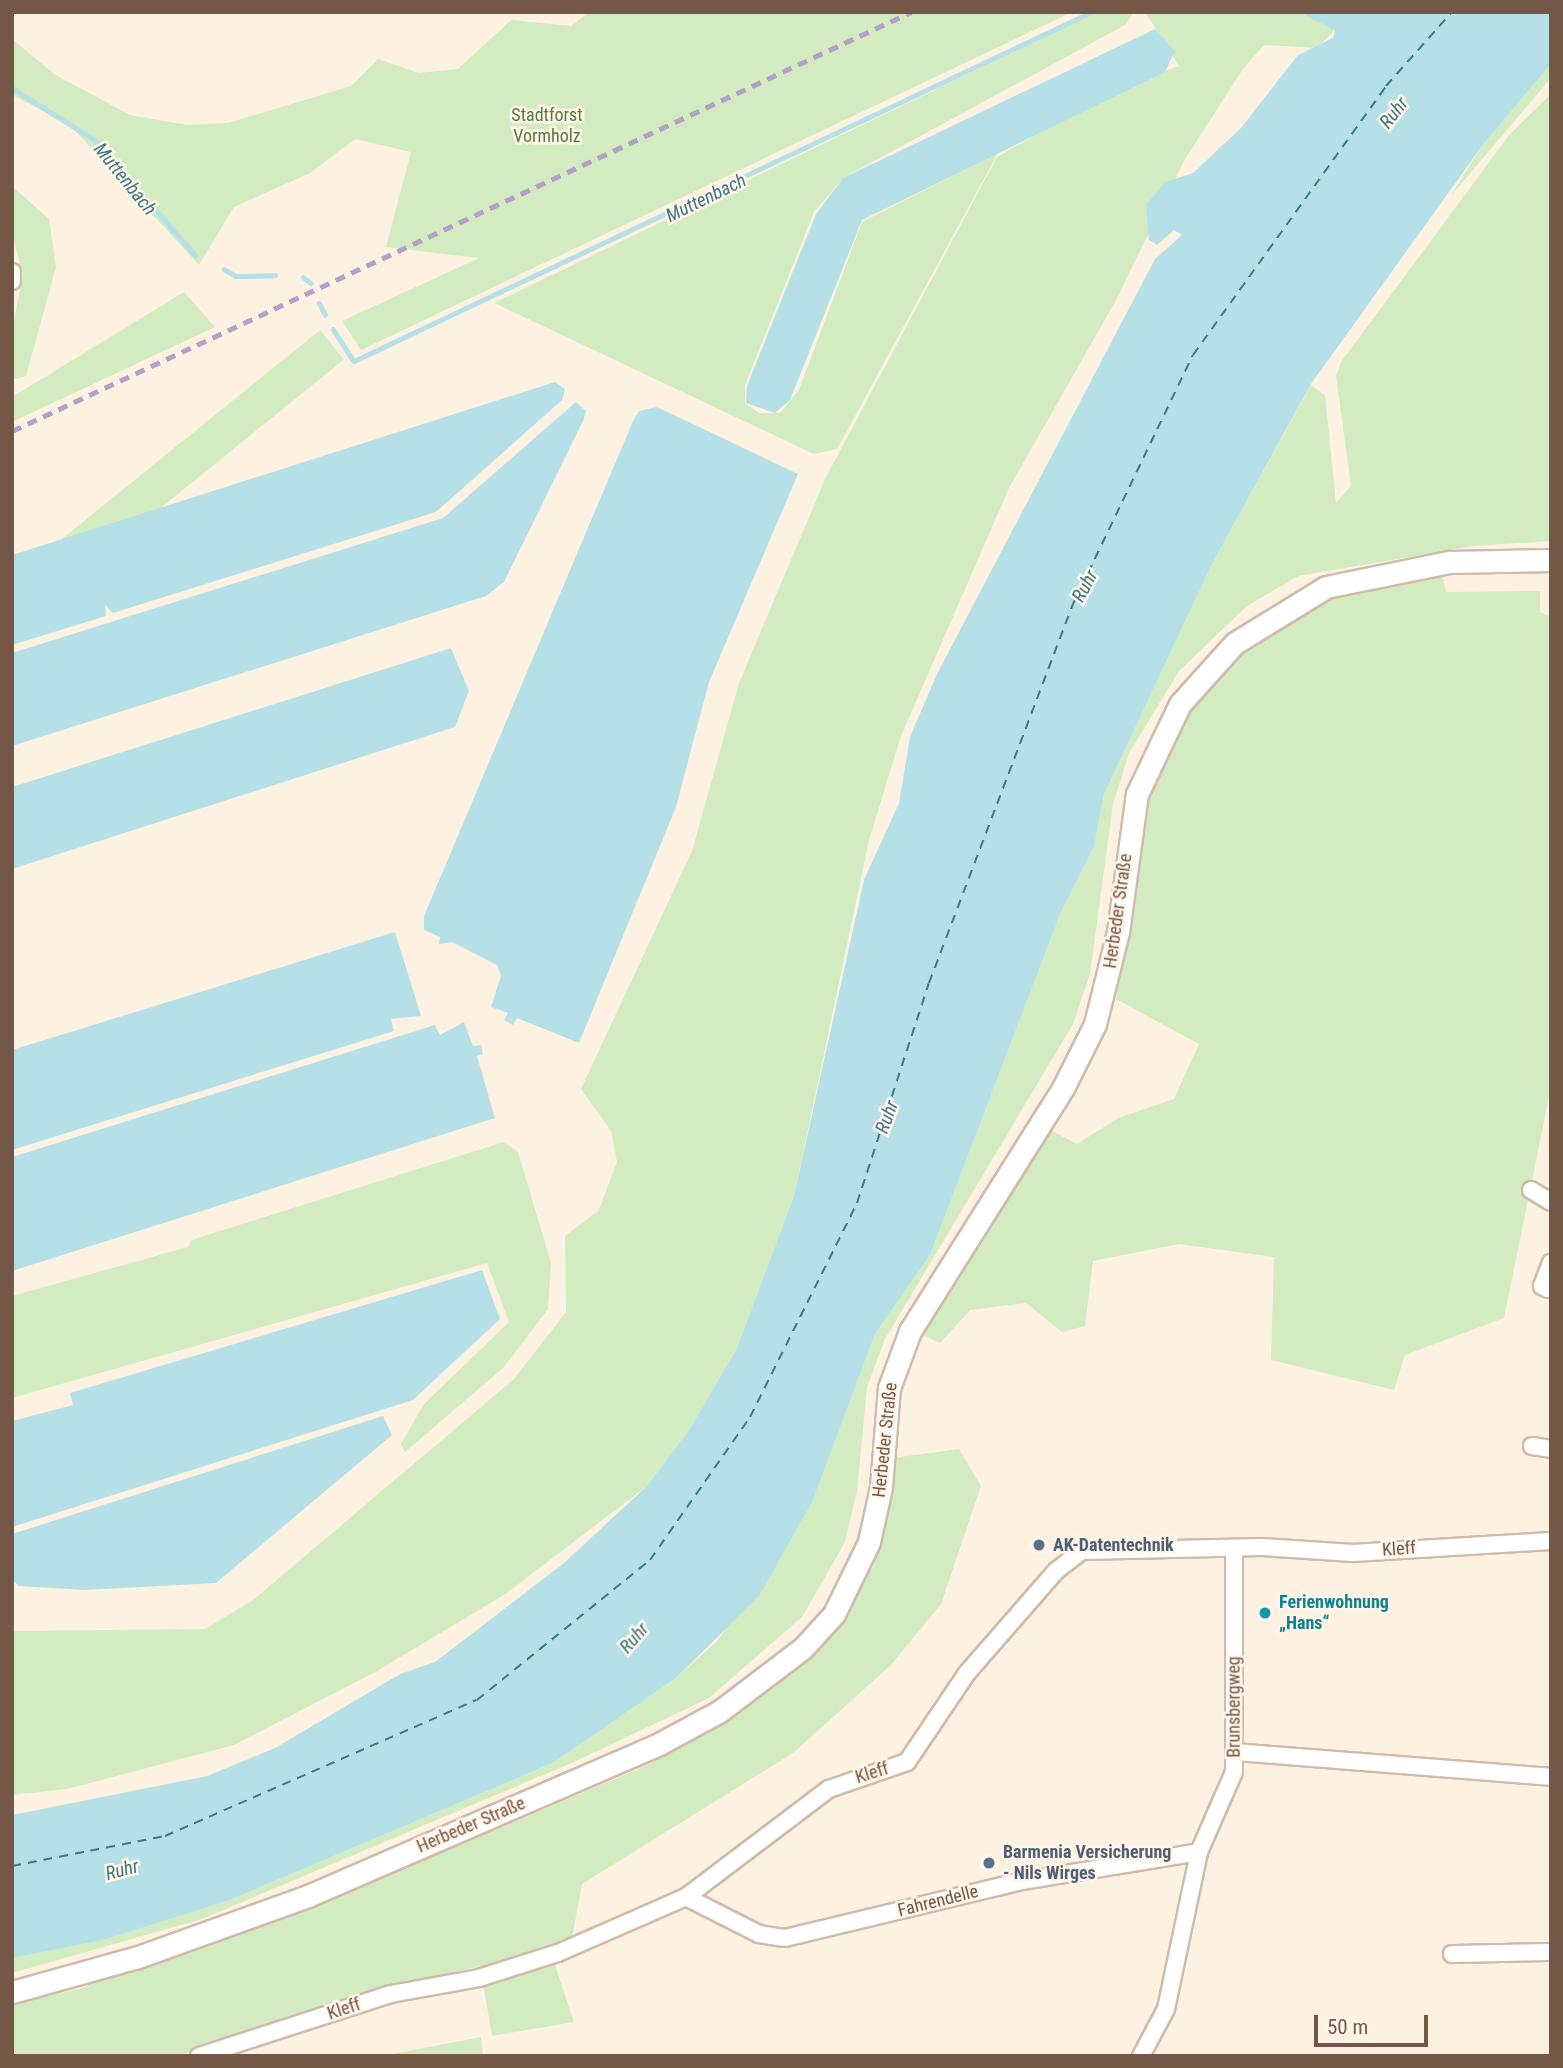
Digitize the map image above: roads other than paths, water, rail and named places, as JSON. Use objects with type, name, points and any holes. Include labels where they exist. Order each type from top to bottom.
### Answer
[{"type":"main road","name":"Herbeder Straße","points":[[12,1992],[135,1958],[308,1896],[647,1749],[720,1711],[803,1648],[834,1614],[869,1542],[881,1488],[889,1388],[910,1331],[1063,1088],[1094,1024],[1118,932],[1137,794],[1180,704],[1235,643],[1325,587],[1435,563],[1551,561]]},
{"type":"street","points":[[12,272],[12,281]]},
{"type":"street","points":[[1531,1190],[1551,1202]]},
{"type":"street","points":[[1548,1289],[1542,1286],[1551,1263]]},
{"type":"street","points":[[1532,1446],[1551,1449]]},
{"type":"street","name":"Kleff","points":[[199,2056],[391,1994],[478,1978],[558,1953],[686,1897],[829,1788],[907,1762],[967,1673],[1073,1556],[1092,1549],[1353,1553],[1551,1541]]},
{"type":"street","name":"Brunsbergweg","points":[[1141,2056],[1167,2009],[1199,1852],[1234,1772],[1234,1550]]},
{"type":"street","points":[[1235,1752],[1551,1777]]},
{"type":"street","name":"Fahrendelle","points":[[686,1897],[759,1934],[785,1938],[1022,1881],[1199,1852]]},
{"type":"street","points":[[1452,1954],[1551,1952]]},
{"type":"water","name":"Ruhr","points":[[1309,12],[1551,12],[1551,64],[1482,146],[1311,384],[1211,566],[1104,794],[1094,847],[1061,912],[930,1255],[875,1334],[813,1500],[759,1596],[676,1678],[553,1763],[230,1900],[106,1939],[12,1958],[12,1815],[207,1776],[275,1748],[400,1674],[435,1662],[564,1563],[647,1486],[689,1430],[737,1348],[794,1196],[864,880],[899,803],[910,737],[937,674],[1155,259],[1182,235],[1174,230],[1157,245],[1149,240],[1146,205],[1165,182],[1193,173],[1241,128],[1298,55],[1333,38],[1335,30],[1305,15]]},
{"type":"water","points":[[1155,29],[1175,51],[1165,72],[862,220],[790,400],[775,413],[746,403],[747,386],[816,214],[843,178]]},
{"type":"water","points":[[555,382],[565,389],[562,400],[436,512],[113,613],[105,605],[106,616],[12,645],[12,555]]},
{"type":"water","points":[[576,402],[586,411],[583,421],[504,582],[486,596],[12,746],[12,653],[443,518]]},
{"type":"water","points":[[657,407],[798,474],[709,682],[676,807],[579,1043],[517,1018],[513,1025],[504,1020],[508,1013],[491,1007],[501,976],[497,965],[452,942],[439,944],[440,937],[424,930],[424,916],[633,421],[639,411]]},
{"type":"water","points":[[451,648],[469,691],[455,727],[12,869],[12,787]]},
{"type":"water","points":[[395,932],[421,1016],[391,1019],[394,1031],[12,1150],[12,1050]]},
{"type":"water","points":[[464,1022],[473,1046],[481,1045],[483,1054],[477,1056],[495,1118],[12,1271],[12,1157],[435,1025],[440,1035]]},
{"type":"water","points":[[482,1270],[500,1319],[413,1400],[12,1527],[12,1421],[73,1405],[70,1393]]},
{"type":"water","points":[[383,1416],[392,1435],[216,1583],[85,1590],[18,1586],[12,1579],[12,1534]]},
{"type":"waterway","name":"Muttenbach","points":[[333,329],[354,361],[1091,12]]},
{"type":"waterway","name":"Muttenbach","points":[[12,88],[96,141],[196,256]]},
{"type":"waterway","name":"Muttenbach","points":[[224,269],[236,276],[275,275]]},
{"type":"waterway","name":"Muttenbach","points":[[303,277],[311,283]]},
{"type":"waterway","name":"Muttenbach","points":[[319,303],[325,314]]},
{"type":"railway","points":[[12,431],[911,12]]},
{"type":"place","name":"AK-Datentechnik","points":[[1039,1545]]},
{"type":"place","name":"Ferienwohnung „Hans“","points":[[1265,1613]]},
{"type":"place","name":"Barmenia Versicherung - Nils Wirges","points":[[989,1863]]},
{"type":"park label","name":"Stadtforst Vormholz","points":[[547,126]]}]
